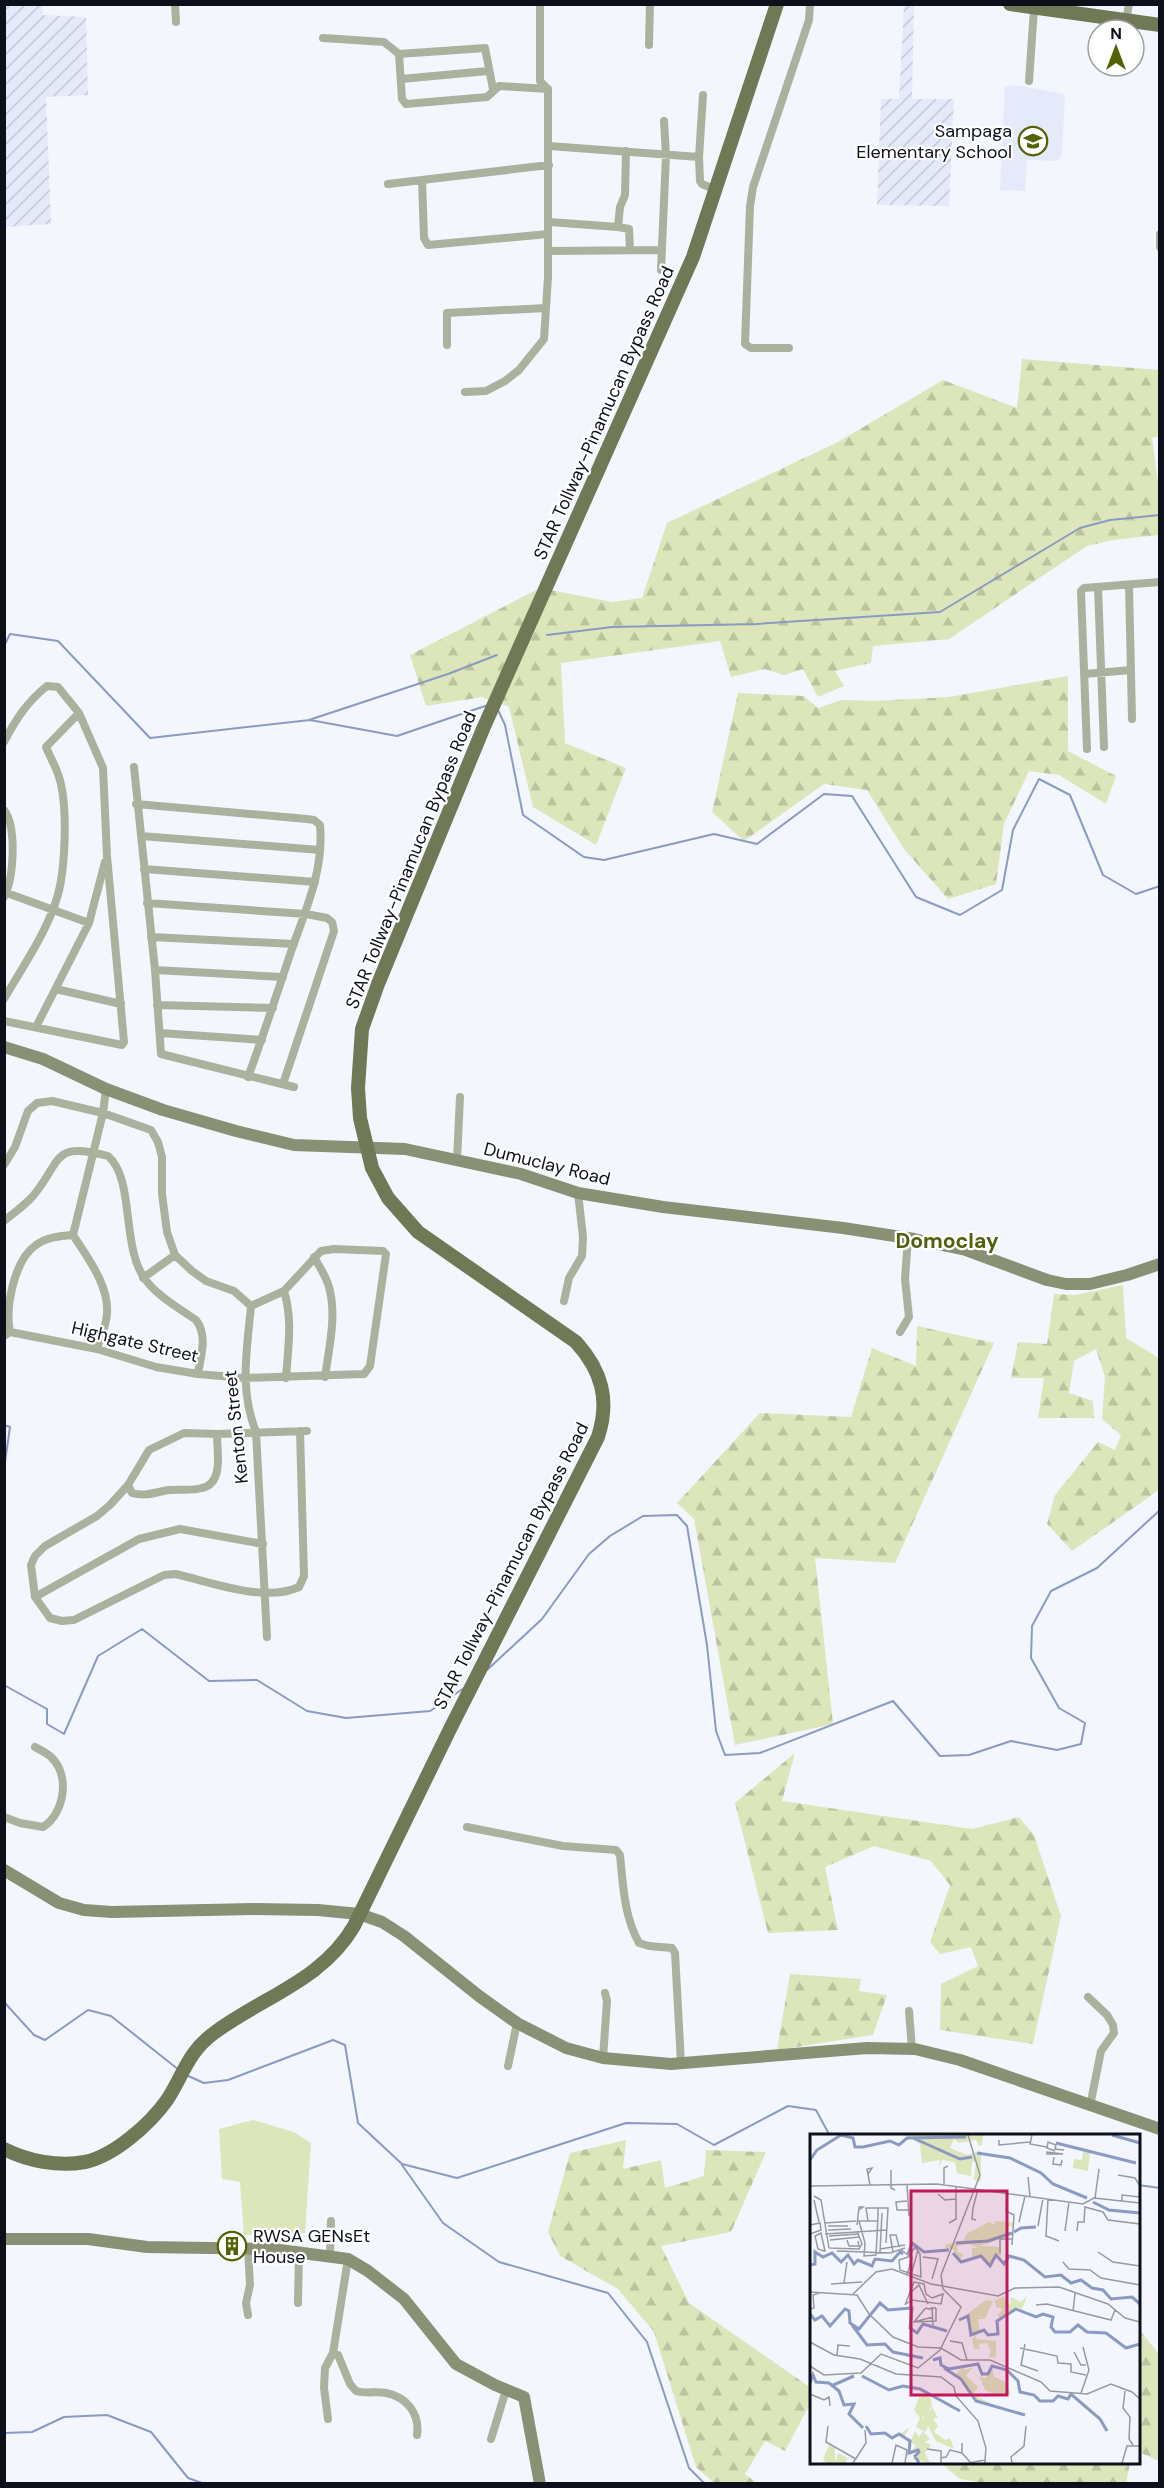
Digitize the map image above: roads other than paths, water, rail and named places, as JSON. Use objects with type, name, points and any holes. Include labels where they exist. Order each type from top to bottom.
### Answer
[{"type":"main road","name":"STAR Tollway-Pinamucan Bypass Road","points":[[4,2150],[47,2163],[86,2162],[136,2136],[167,2100],[196,2048],[215,2033],[299,1983],[325,1964],[346,1940],[451,1726],[598,1437],[604,1410],[603,1386],[590,1359],[576,1342],[418,1232],[388,1198],[372,1168],[360,1118],[358,1088],[362,1029],[374,994],[483,729],[693,257],[777,4]]},
{"type":"main road","points":[[1010,4],[1103,18]]},
{"type":"street","points":[[175,4],[176,22]]},
{"type":"street","points":[[465,392],[486,391],[505,381],[519,370],[544,339],[549,251],[548,89],[540,81],[540,5],[536,4]]},
{"type":"street","points":[[649,45],[650,4]]},
{"type":"street","points":[[789,348],[751,348],[745,344],[750,206],[767,140],[784,98],[809,20],[810,4]]},
{"type":"street","points":[[1029,81],[1034,9]]},
{"type":"street","points":[[323,38],[384,42],[399,54],[482,47],[486,51],[493,89]]},
{"type":"street","points":[[399,54],[402,99],[406,104],[487,97],[493,89],[499,86],[548,89]]},
{"type":"street","points":[[401,79],[488,71]]},
{"type":"street","points":[[703,95],[699,157],[700,183],[716,190]]},
{"type":"street","points":[[661,270],[666,155],[664,121]]},
{"type":"street","points":[[549,146],[699,157]]},
{"type":"street","points":[[618,227],[620,207],[625,195],[626,151]]},
{"type":"street","points":[[388,184],[549,165]]},
{"type":"street","points":[[422,180],[424,238],[428,245],[548,234]]},
{"type":"street","points":[[549,222],[629,229],[630,250]]},
{"type":"street","points":[[1160,234],[1160,248]]},
{"type":"street","points":[[549,251],[662,250]]},
{"type":"street","points":[[447,345],[447,313],[546,308]]},
{"type":"street","points":[[1087,749],[1081,591],[1084,588],[1160,582]]},
{"type":"street","points":[[1129,585],[1132,719]]},
{"type":"street","points":[[1098,587],[1104,747]]},
{"type":"street","points":[[1084,674],[1131,670]]},
{"type":"street","points":[[4,742],[17,716],[33,697],[47,686],[58,687],[79,713],[103,768],[106,856],[125,1036],[122,1045],[4,1021]]},
{"type":"street","points":[[4,999],[57,898],[64,851],[64,815],[60,779],[46,747],[79,713]]},
{"type":"street","points":[[134,767],[136,804],[155,970],[161,1054],[294,1087]]},
{"type":"street","points":[[136,804],[314,820],[320,828],[320,850],[315,882],[306,914],[248,1077]]},
{"type":"street","points":[[4,810],[9,816],[13,864],[6,895],[89,922]]},
{"type":"street","points":[[141,837],[320,850]]},
{"type":"street","points":[[36,1027],[89,922],[106,856]]},
{"type":"street","points":[[144,869],[315,882]]},
{"type":"street","points":[[147,903],[306,914],[330,919],[334,931],[283,1084]]},
{"type":"street","points":[[151,937],[294,944]]},
{"type":"street","points":[[155,970],[283,977]]},
{"type":"street","points":[[56,988],[121,1004]]},
{"type":"street","points":[[158,1005],[273,1008]]},
{"type":"street","points":[[160,1033],[262,1040]]},
{"type":"street","name":"Dumuclay Road","points":[[4,1047],[43,1059],[106,1089],[163,1110],[294,1145],[405,1149],[521,1174],[578,1193],[663,1207],[908,1238],[966,1250],[1047,1280],[1066,1284],[1090,1284],[1160,1264]]},
{"type":"street","points":[[97,1350],[107,1315],[107,1300],[97,1274],[73,1235],[103,1113],[106,1089]]},
{"type":"street","points":[[457,1160],[460,1096]]},
{"type":"street","points":[[4,1166],[15,1147],[28,1111],[38,1103],[52,1101],[103,1113],[151,1130],[158,1142],[162,1157],[162,1194],[167,1232],[175,1254],[192,1271],[206,1281],[234,1291],[251,1306],[284,1291],[314,1257],[330,1294],[332,1320],[325,1377]]},
{"type":"street","points":[[4,1221],[33,1196],[57,1158],[73,1150],[108,1156],[120,1169],[134,1254],[143,1278],[155,1291],[201,1326],[204,1335],[198,1374]]},
{"type":"street","points":[[564,1301],[569,1278],[582,1256],[584,1237],[578,1193]]},
{"type":"street","points":[[7,1334],[10,1298],[21,1264],[29,1251],[36,1244],[52,1238],[73,1235]]},
{"type":"street","points":[[900,1332],[909,1317],[905,1279],[908,1238]]},
{"type":"street","name":"Highgate Street","points":[[7,1334],[97,1350],[156,1367],[198,1374],[244,1378],[286,1378],[367,1373],[372,1354],[386,1254],[383,1251],[334,1249],[321,1251],[314,1257]]},
{"type":"street","points":[[143,1278],[175,1254]]},
{"type":"street","points":[[284,1291],[290,1323],[286,1378]]},
{"type":"street","name":"Kenton Street","points":[[251,1306],[244,1378],[249,1414],[256,1432],[267,1637]]},
{"type":"street","points":[[304,1431],[304,1576],[299,1587],[288,1592],[263,1594],[175,1574],[164,1575],[74,1620],[62,1621],[50,1618],[35,1597],[31,1565],[35,1556],[45,1546],[97,1516],[128,1485],[150,1450],[184,1433],[256,1432],[304,1431]]},
{"type":"street","points":[[128,1485],[132,1493],[141,1496],[166,1490],[200,1489],[211,1485],[217,1475],[217,1434]]},
{"type":"street","points":[[35,1597],[139,1539],[180,1529],[263,1544]]},
{"type":"street","points":[[4,1817],[20,1823],[43,1827],[57,1815],[61,1803],[62,1784],[58,1767],[51,1757],[35,1747]]},
{"type":"street","points":[[467,1827],[563,1846],[616,1850],[620,1855],[625,1901],[632,1931],[639,1943],[672,1948],[675,1953],[681,2062]]},
{"type":"street","points":[[4,1870],[59,1903],[84,1910],[112,1912],[307,1910],[359,1914],[382,1922],[404,1936],[517,2023],[566,2048],[603,2058],[628,2062],[728,2061],[867,2048],[912,2049],[960,2060],[1160,2129]]},
{"type":"street","points":[[603,2058],[607,2001],[605,1993]]},
{"type":"street","points":[[1088,1997],[1107,2015],[1113,2025],[1114,2033],[1101,2052],[1090,2106]]},
{"type":"street","points":[[909,2011],[912,2049]]},
{"type":"street","points":[[508,2066],[517,2023]]},
{"type":"street","points":[[330,2256],[331,2221]]},
{"type":"street","points":[[4,2239],[88,2240],[147,2247],[248,2249],[299,2252],[348,2259],[405,2299],[456,2364],[524,2397],[540,2484]]},
{"type":"street","points":[[248,2249],[250,2285],[246,2303],[248,2315]]},
{"type":"street","points":[[298,2303],[299,2252]]},
{"type":"street","points":[[328,2419],[325,2367],[333,2353],[348,2259]]},
{"type":"street","points":[[333,2353],[338,2355],[350,2384],[356,2391],[392,2394],[412,2409],[419,2424],[417,2435]]},
{"type":"street","points":[[491,2439],[506,2390]]},
{"type":"waterway","points":[[547,635],[612,627],[756,624],[940,612],[1080,528],[1110,520],[1160,515]]},
{"type":"waterway","points":[[4,646],[10,634],[58,641],[150,738],[310,720],[397,736],[488,705]]},
{"type":"waterway","points":[[309,720],[448,674],[497,655]]},
{"type":"waterway","points":[[498,710],[505,725],[523,815],[584,857],[604,860],[714,834],[757,844],[824,794],[852,796],[916,897],[960,915],[1002,890],[1013,830],[1039,779],[1070,795],[1103,875],[1136,894],[1160,886]]},
{"type":"waterway","points":[[4,1425],[10,1427],[4,1469]]},
{"type":"waterway","points":[[487,1670],[542,1619],[589,1554],[610,1536],[643,1516],[677,1515],[687,1526],[707,1645],[716,1731],[725,1755],[760,1753],[893,1701],[940,1756],[969,1755],[1011,1741],[1057,1750],[1081,1744],[1085,1723],[1059,1708],[1031,1658],[1032,1626],[1051,1591],[1097,1568],[1160,1510]]},
{"type":"waterway","points":[[4,1685],[47,1709],[47,1724],[64,1734],[98,1656],[142,1629],[209,1681],[257,1680],[307,1711],[346,1718],[430,1711],[464,1688]]},
{"type":"waterway","points":[[4,2002],[34,2035],[45,2040],[88,2010],[111,2016],[179,2070]]},
{"type":"waterway","points":[[186,2075],[204,2083],[228,2080],[333,2040],[345,2045],[358,2123],[402,2164],[457,2178],[626,2123],[677,2124],[714,2145],[788,2106],[816,2110],[829,2134]]},
{"type":"waterway","points":[[402,2165],[443,2223],[499,2262],[608,2293],[647,2342],[689,2468],[705,2484]]},
{"type":"waterway","points":[[1140,2185],[1160,2188]]},
{"type":"waterway","points":[[4,2433],[32,2432],[64,2417],[107,2415],[151,2432],[188,2478],[205,2484]]},
{"type":"place","name":"Sampaga Elementary School","points":[[1033,141]]},
{"type":"place","name":"RWSA GENsEt House","points":[[232,2246]]},
{"type":"district","name":"Domoclay","points":[[947,1241]]}]
